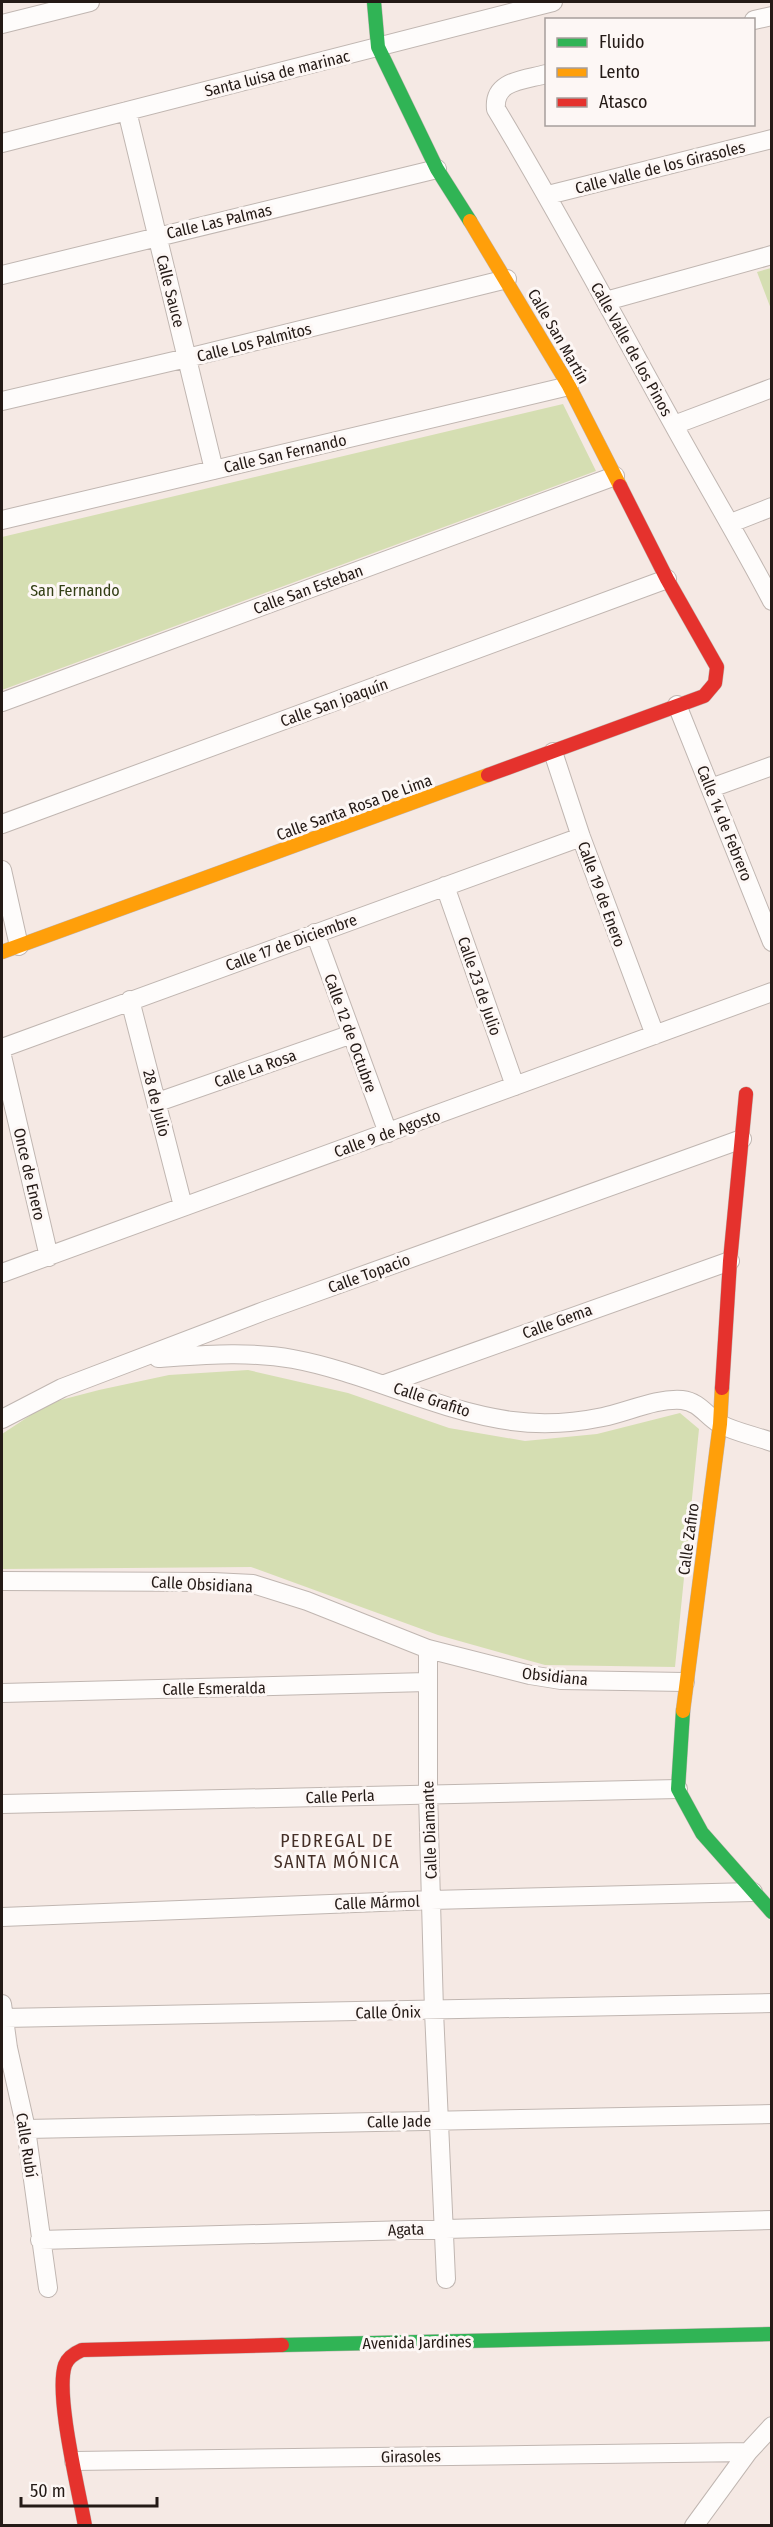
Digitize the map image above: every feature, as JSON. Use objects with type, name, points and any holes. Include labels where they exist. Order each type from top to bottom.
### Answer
[{"type":"street","points":[[2,24],[90,2]]},
{"type":"street","name":"Calle San Martín","points":[[374,2],[378,47],[438,169],[507,279],[569,386],[667,579],[717,667],[718,677],[714,687]]},
{"type":"street","name":"Santa luisa de marinac","points":[[2,143],[553,2]]},
{"type":"street","points":[[755,20],[771,16]]},
{"type":"street","name":"Calle Valle de los Pinos","points":[[545,74],[508,84],[499,90],[495,98],[496,109],[548,195],[674,425],[731,523],[771,601]]},
{"type":"street","name":"Calle Sauce","points":[[127,111],[214,470]]},
{"type":"street","name":"Calle Valle de los Girasoles","points":[[548,195],[771,139]]},
{"type":"street","name":"Calle Las Palmas","points":[[2,275],[438,169]]},
{"type":"street","points":[[606,301],[771,255]]},
{"type":"street","name":"Calle Los Palmitos","points":[[2,401],[507,279]]},
{"type":"street","name":"Calle San Fernando","points":[[2,520],[569,386]]},
{"type":"street","points":[[674,425],[771,388]]},
{"type":"street","name":"Calle San Esteban","points":[[2,702],[615,476]]},
{"type":"street","points":[[731,523],[771,507]]},
{"type":"street","name":"Calle San joaquín","points":[[2,824],[667,579]]},
{"type":"street","name":"Calle Santa Rosa De Lima","points":[[10,949],[704,696],[714,687]]},
{"type":"street","name":"Calle 14 de Febrero","points":[[677,705],[767,917],[771,942]]},
{"type":"street","name":"Calle 19 de Enero","points":[[553,752],[581,837],[655,1035]]},
{"type":"street","points":[[711,788],[771,766]]},
{"type":"street","name":"Calle 17 de Diciembre","points":[[2,1048],[581,837]]},
{"type":"street","points":[[2,870],[10,949]]},
{"type":"street","name":"Calle 23 de Julio","points":[[445,886],[515,1086]]},
{"type":"street","name":"Calle 12 de Octubre","points":[[315,933],[388,1132]]},
{"type":"street","name":"Calle 9 de Agosto","points":[[2,1273],[771,992]]},
{"type":"street","name":"28 de Julio","points":[[130,1000],[183,1206]]},
{"type":"street","name":"Calle La Rosa","points":[[158,1102],[352,1034]]},
{"type":"street","name":"Once de Enero","points":[[2,1056],[49,1257]]},
{"type":"street","name":"Calle Zafiro","points":[[678,1789],[685,1682],[720,1424],[730,1261],[746,1094]]},
{"type":"street","name":"Calle Topacio","points":[[2,1419],[62,1388],[264,1311],[742,1139]]},
{"type":"street","name":"Calle Gema","points":[[385,1384],[730,1261]]},
{"type":"street","name":"Calle Grafito","points":[[138,1360],[240,1353],[295,1360],[385,1384],[468,1412],[513,1421],[582,1420],[681,1400],[700,1406],[720,1424]]},
{"type":"street","points":[[720,1424],[771,1442]]},
{"type":"street","name":"Calle Obsidiana","points":[[2,1581],[203,1581],[253,1584],[307,1601],[428,1649]]},
{"type":"street","name":"Obsidiana","points":[[428,1649],[530,1675],[561,1680],[685,1682]]},
{"type":"street","name":"Calle Diamante","points":[[428,1649],[428,1793],[434,2011],[446,2279]]},
{"type":"street","name":"Calle Esmeralda","points":[[2,1693],[427,1682]]},
{"type":"street","points":[[678,1789],[702,1833],[771,1912]]},
{"type":"street","name":"Calle Perla","points":[[2,1804],[678,1789]]},
{"type":"street","name":"Calle Mármol","points":[[2,1917],[431,1900],[753,1893]]},
{"type":"street","name":"Calle Ónix","points":[[3,2011],[434,2011],[771,2004]]},
{"type":"street","name":"Calle Rubí","points":[[3,2011],[5,2049],[26,2129],[48,2288]]},
{"type":"street","name":"Calle Jade","points":[[26,2129],[771,2114]]},
{"type":"street","name":"Agata","points":[[40,2240],[771,2220]]},
{"type":"street","name":"Avenida Jardines","points":[[74,2460],[63,2385],[67,2361],[82,2350],[771,2334]]},
{"type":"street","points":[[694,2526],[748,2452],[771,2426]]},
{"type":"street","name":"Girasoles","points":[[74,2460],[748,2452]]},
{"type":"street","points":[[74,2460],[85,2526]]},
{"type":"green space","points":[[772,268],[771,309],[757,272]]},
{"type":"green space","name":"San Fernando","points":[[563,404],[596,471],[2,690],[2,537]]},
{"type":"green space","points":[[248,1370],[348,1393],[449,1428],[525,1441],[597,1434],[680,1413],[699,1429],[675,1667],[545,1665],[438,1635],[251,1567],[2,1569],[2,1434],[49,1403],[169,1375]]},
{"type":"traffic: fast","points":[[374,2],[378,47],[437,169],[470,221]]},
{"type":"traffic: fast","points":[[683,1711],[678,1789],[702,1833],[772,1912]]},
{"type":"traffic: fast","points":[[282,2345],[772,2334]]},
{"type":"traffic: slow","points":[[470,221],[569,386],[620,486]]},
{"type":"traffic: slow","points":[[2,952],[488,775]]},
{"type":"traffic: slow","points":[[683,1711],[720,1424],[722,1388]]},
{"type":"traffic: jam","points":[[488,775],[704,696],[715,683],[717,667],[667,579],[620,486]]},
{"type":"traffic: jam","points":[[722,1388],[730,1261],[746,1094]]},
{"type":"traffic: jam","points":[[85,2526],[69,2444],[63,2398],[65,2365],[74,2354],[82,2350],[282,2345]]},
{"type":"district","name":"PEDREGAL DE SANTA MÓNICA","points":[[337,1851]]}]
